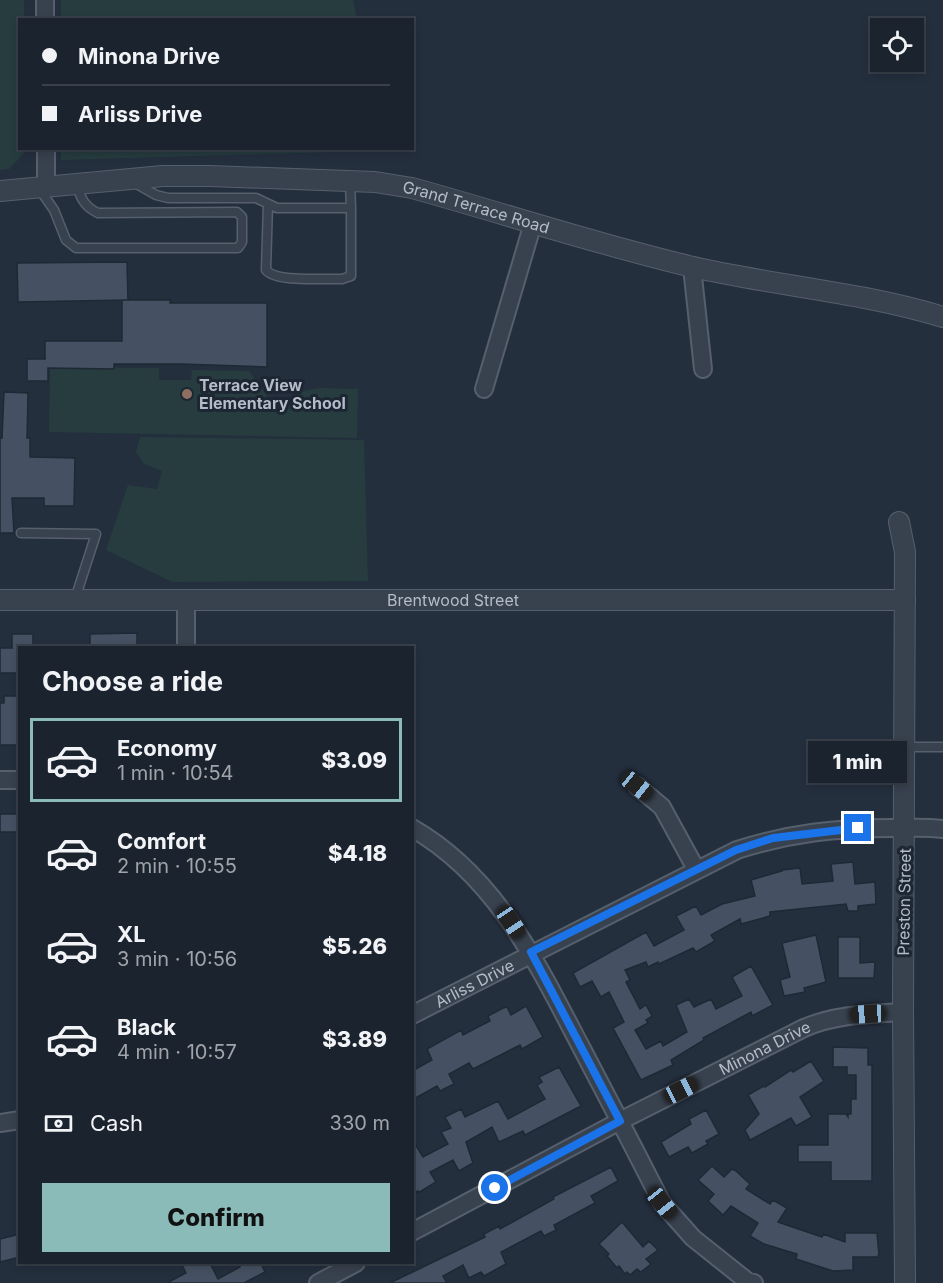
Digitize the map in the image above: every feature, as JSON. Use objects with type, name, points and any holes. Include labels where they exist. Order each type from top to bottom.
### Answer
[{"type":"street","points":[[45,0],[45,18]]},
{"type":"street","points":[[42,187],[46,150]]},
{"type":"street","name":"Grand Terrace Road","points":[[0,191],[129,179],[210,176],[375,182],[412,188],[692,267],[815,290],[874,298],[943,317]]},
{"type":"street","points":[[483,389],[533,223]]},
{"type":"street","points":[[692,267],[703,369]]},
{"type":"street","name":"Preston Street","points":[[899,522],[905,552],[903,1012],[905,1283]]},
{"type":"street","name":"Brentwood Street","points":[[0,600],[905,600]]},
{"type":"street","points":[[186,600],[186,646]]},
{"type":"street","points":[[0,780],[18,780]]},
{"type":"street","points":[[637,786],[662,807],[696,869]]},
{"type":"street","name":"Arliss Drive","points":[[414,1014],[531,952],[736,850],[773,838],[858,828],[943,830]]},
{"type":"street","points":[[414,829],[447,852],[472,875],[500,907],[531,952],[662,1203],[693,1238],[749,1282]]},
{"type":"street","name":"Minona Drive","points":[[414,1231],[620,1121],[814,1023],[850,1015],[903,1012]]},
{"type":"street","points":[[0,1123],[18,1120]]},
{"type":"street","points":[[318,1283],[354,1264]]},
{"type":"lane","points":[[263,178],[266,270],[269,274],[280,278],[342,279],[351,276],[350,182]]},
{"type":"lane","points":[[129,179],[156,195],[162,196],[255,198],[276,208],[351,208]]},
{"type":"lane","points":[[42,187],[66,240],[76,248],[238,248],[242,242],[242,217],[237,212],[98,213],[84,203],[77,184]]},
{"type":"lane","points":[[21,533],[96,534],[75,600]]},
{"type":"lane","points":[[905,747],[943,747]]},
{"type":"green space","points":[[0,0],[24,0],[24,18],[18,18],[18,150],[24,150],[24,153],[9,169],[0,170]]},
{"type":"green space","points":[[61,0],[353,0],[357,18],[61,18]]},
{"type":"green space","points":[[61,150],[336,150],[336,152],[61,160]]},
{"type":"green space","points":[[50,367],[159,368],[159,380],[191,380],[192,370],[249,371],[273,404],[286,403],[294,396],[311,389],[358,389],[357,438],[49,432]]},
{"type":"green space","points":[[140,437],[364,440],[368,581],[172,582],[106,550],[128,485],[157,489],[162,471],[144,464],[136,452]]},
{"type":"building","points":[[127,262],[128,300],[18,302],[17,263]]},
{"type":"building","points":[[122,300],[170,300],[170,303],[267,303],[267,367],[114,364],[114,369],[48,368],[48,381],[27,381],[27,359],[45,359],[45,341],[122,341]]},
{"type":"building","points":[[4,392],[28,393],[27,438],[30,438],[30,457],[75,458],[74,506],[44,506],[44,498],[12,498],[14,533],[0,533],[0,438],[2,438]]},
{"type":"building","points":[[137,633],[137,646],[90,646],[90,634]]},
{"type":"building","points":[[12,634],[33,634],[33,646],[18,646],[18,673],[0,673],[0,648],[12,648]]},
{"type":"building","points":[[4,696],[18,696],[18,745],[0,745],[0,703],[4,703]]},
{"type":"building","points":[[0,814],[18,814],[18,832],[0,832]]},
{"type":"building","points":[[853,862],[855,884],[875,882],[876,904],[858,906],[858,911],[848,911],[846,904],[770,912],[770,916],[741,924],[740,919],[711,935],[715,941],[696,952],[693,948],[659,964],[658,962],[648,967],[646,962],[625,970],[630,980],[626,982],[640,1009],[646,1005],[652,1016],[646,1020],[648,1023],[635,1030],[646,1049],[661,1041],[663,1046],[687,1032],[676,1005],[689,999],[694,1007],[711,999],[716,1009],[742,996],[732,977],[751,966],[773,1005],[752,1016],[751,1012],[703,1038],[704,1040],[671,1060],[673,1065],[641,1080],[613,1028],[624,1022],[609,992],[601,997],[592,981],[580,987],[573,973],[646,932],[654,946],[684,930],[676,916],[696,906],[701,915],[722,904],[755,896],[751,880],[782,870],[800,868],[802,884],[833,881],[831,864]]},
{"type":"building","points":[[816,935],[826,982],[804,988],[805,992],[784,996],[780,980],[790,977],[782,943]]},
{"type":"building","points":[[838,937],[860,937],[860,963],[875,962],[874,978],[838,978]]},
{"type":"building","points":[[526,1006],[543,1037],[522,1049],[520,1045],[473,1069],[469,1063],[449,1074],[454,1084],[440,1091],[437,1086],[414,1099],[414,1070],[432,1060],[427,1049],[461,1030],[463,1035],[490,1021],[488,1016],[503,1008],[507,1007],[511,1015]]},
{"type":"building","points":[[833,1047],[868,1048],[868,1065],[872,1065],[872,1181],[831,1181],[831,1162],[798,1162],[798,1145],[828,1145],[828,1114],[846,1114],[848,1117],[848,1114],[851,1114],[851,1099],[856,1099],[856,1075],[847,1075],[847,1067],[833,1067]]},
{"type":"building","points":[[811,1061],[824,1081],[800,1097],[812,1117],[796,1126],[791,1118],[750,1140],[745,1130],[759,1114],[748,1095]]},
{"type":"building","points":[[559,1067],[581,1106],[525,1135],[523,1131],[499,1142],[492,1127],[466,1142],[473,1163],[459,1171],[453,1160],[430,1172],[436,1182],[414,1193],[414,1142],[423,1157],[448,1144],[441,1132],[451,1128],[445,1117],[461,1109],[465,1117],[498,1101],[508,1119],[545,1099],[537,1085],[542,1082],[539,1077]]},
{"type":"building","points":[[706,1110],[719,1134],[706,1141],[708,1144],[692,1153],[688,1147],[669,1157],[661,1142],[691,1124],[689,1119]]},
{"type":"building","points":[[712,1166],[724,1177],[732,1169],[736,1171],[750,1184],[746,1189],[770,1204],[773,1200],[787,1208],[778,1222],[845,1242],[845,1233],[877,1233],[879,1255],[877,1257],[853,1257],[853,1270],[833,1271],[796,1259],[797,1254],[764,1244],[750,1236],[758,1223],[731,1206],[723,1215],[708,1201],[714,1194],[698,1180]]},
{"type":"building","points":[[611,1167],[618,1181],[591,1196],[595,1203],[554,1225],[556,1230],[544,1236],[541,1231],[501,1252],[506,1264],[484,1276],[481,1272],[469,1278],[463,1265],[443,1276],[447,1283],[390,1283],[485,1237],[484,1234],[499,1226],[500,1229],[554,1199],[553,1197]]},
{"type":"building","points":[[622,1222],[643,1247],[649,1241],[658,1250],[646,1259],[651,1264],[641,1272],[637,1269],[630,1275],[627,1272],[625,1274],[619,1266],[617,1268],[607,1256],[609,1254],[599,1244]]},
{"type":"building","points":[[18,1234],[18,1258],[0,1262],[0,1239]]},
{"type":"building","points":[[182,1264],[210,1264],[218,1279],[240,1267],[238,1264],[261,1264],[265,1272],[244,1283],[167,1283],[186,1273]]},
{"type":"place","name":"Terrace View Elementary School","points":[[187,394]]},
{"type":"route","points":[[495,1188],[620,1121],[531,952],[736,850],[773,838],[858,828]]}]
